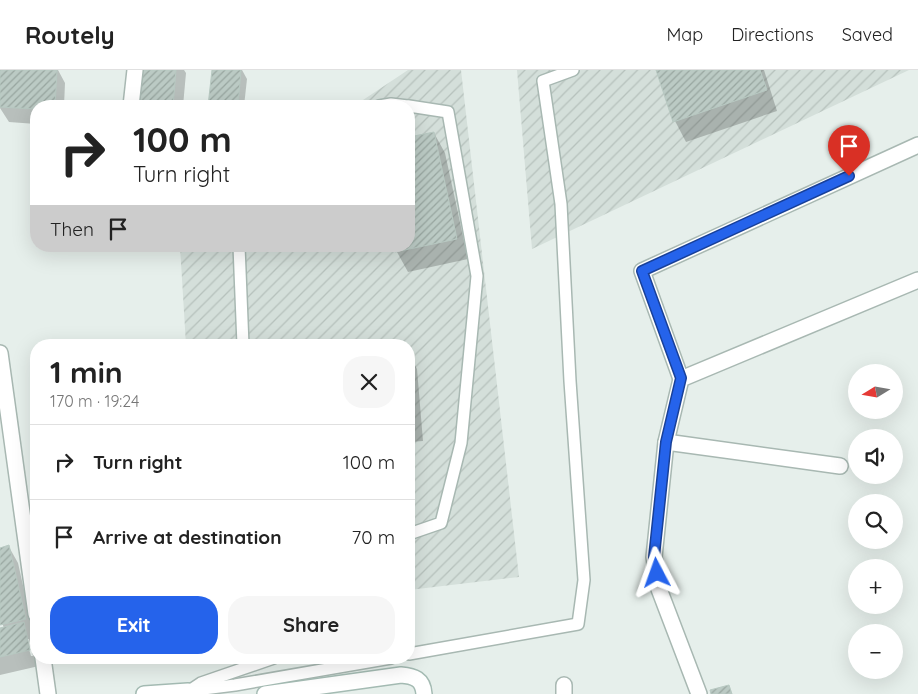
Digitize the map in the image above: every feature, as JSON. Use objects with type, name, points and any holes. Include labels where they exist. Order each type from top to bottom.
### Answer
[{"type":"street","points":[[132,100],[135,70]]},
{"type":"street","points":[[699,694],[659,589],[654,557],[666,442],[681,378],[642,271],[918,145]]},
{"type":"street","points":[[681,378],[918,280]]},
{"type":"street","points":[[0,353],[30,570]]},
{"type":"street","points":[[666,442],[840,466]]},
{"type":"street","points":[[44,664],[48,694]]},
{"type":"street","points":[[265,694],[401,675],[414,676],[424,689],[424,694]]},
{"type":"street","points":[[144,694],[191,692]]},
{"type":"lane","points":[[415,653],[578,624],[584,580],[570,381],[561,204],[543,81],[573,70]]},
{"type":"lane","points":[[415,107],[448,112],[477,276],[461,443],[440,523],[415,532]]},
{"type":"lane","points":[[239,252],[243,339]]},
{"type":"lane","points":[[191,692],[201,683],[256,664]]},
{"type":"lane","points":[[191,692],[356,664]]},
{"type":"shaded area","points":[[408,70],[461,70],[519,577],[415,589],[415,339],[186,339],[180,252],[415,252],[415,100],[363,100]]},
{"type":"shaded area","points":[[517,70],[909,70],[532,249]]},
{"type":"building","points":[[0,70],[57,70],[55,100],[30,100],[30,109],[0,107]]},
{"type":"building","points":[[139,70],[176,70],[174,100],[136,100]]},
{"type":"building","points":[[212,70],[241,70],[238,100],[209,100]]},
{"type":"building","points":[[656,70],[760,70],[767,90],[673,122]]},
{"type":"building","points":[[434,132],[457,239],[415,248],[415,136]]},
{"type":"building","points":[[9,545],[26,619],[0,625],[0,548]]},
{"type":"building","points":[[24,622],[30,650],[0,657],[0,628]]},
{"type":"building","points":[[729,685],[732,694],[711,694],[710,690]]},
{"type":"route","points":[[657,573],[654,557],[666,442],[681,378],[642,271],[849,176]]}]
